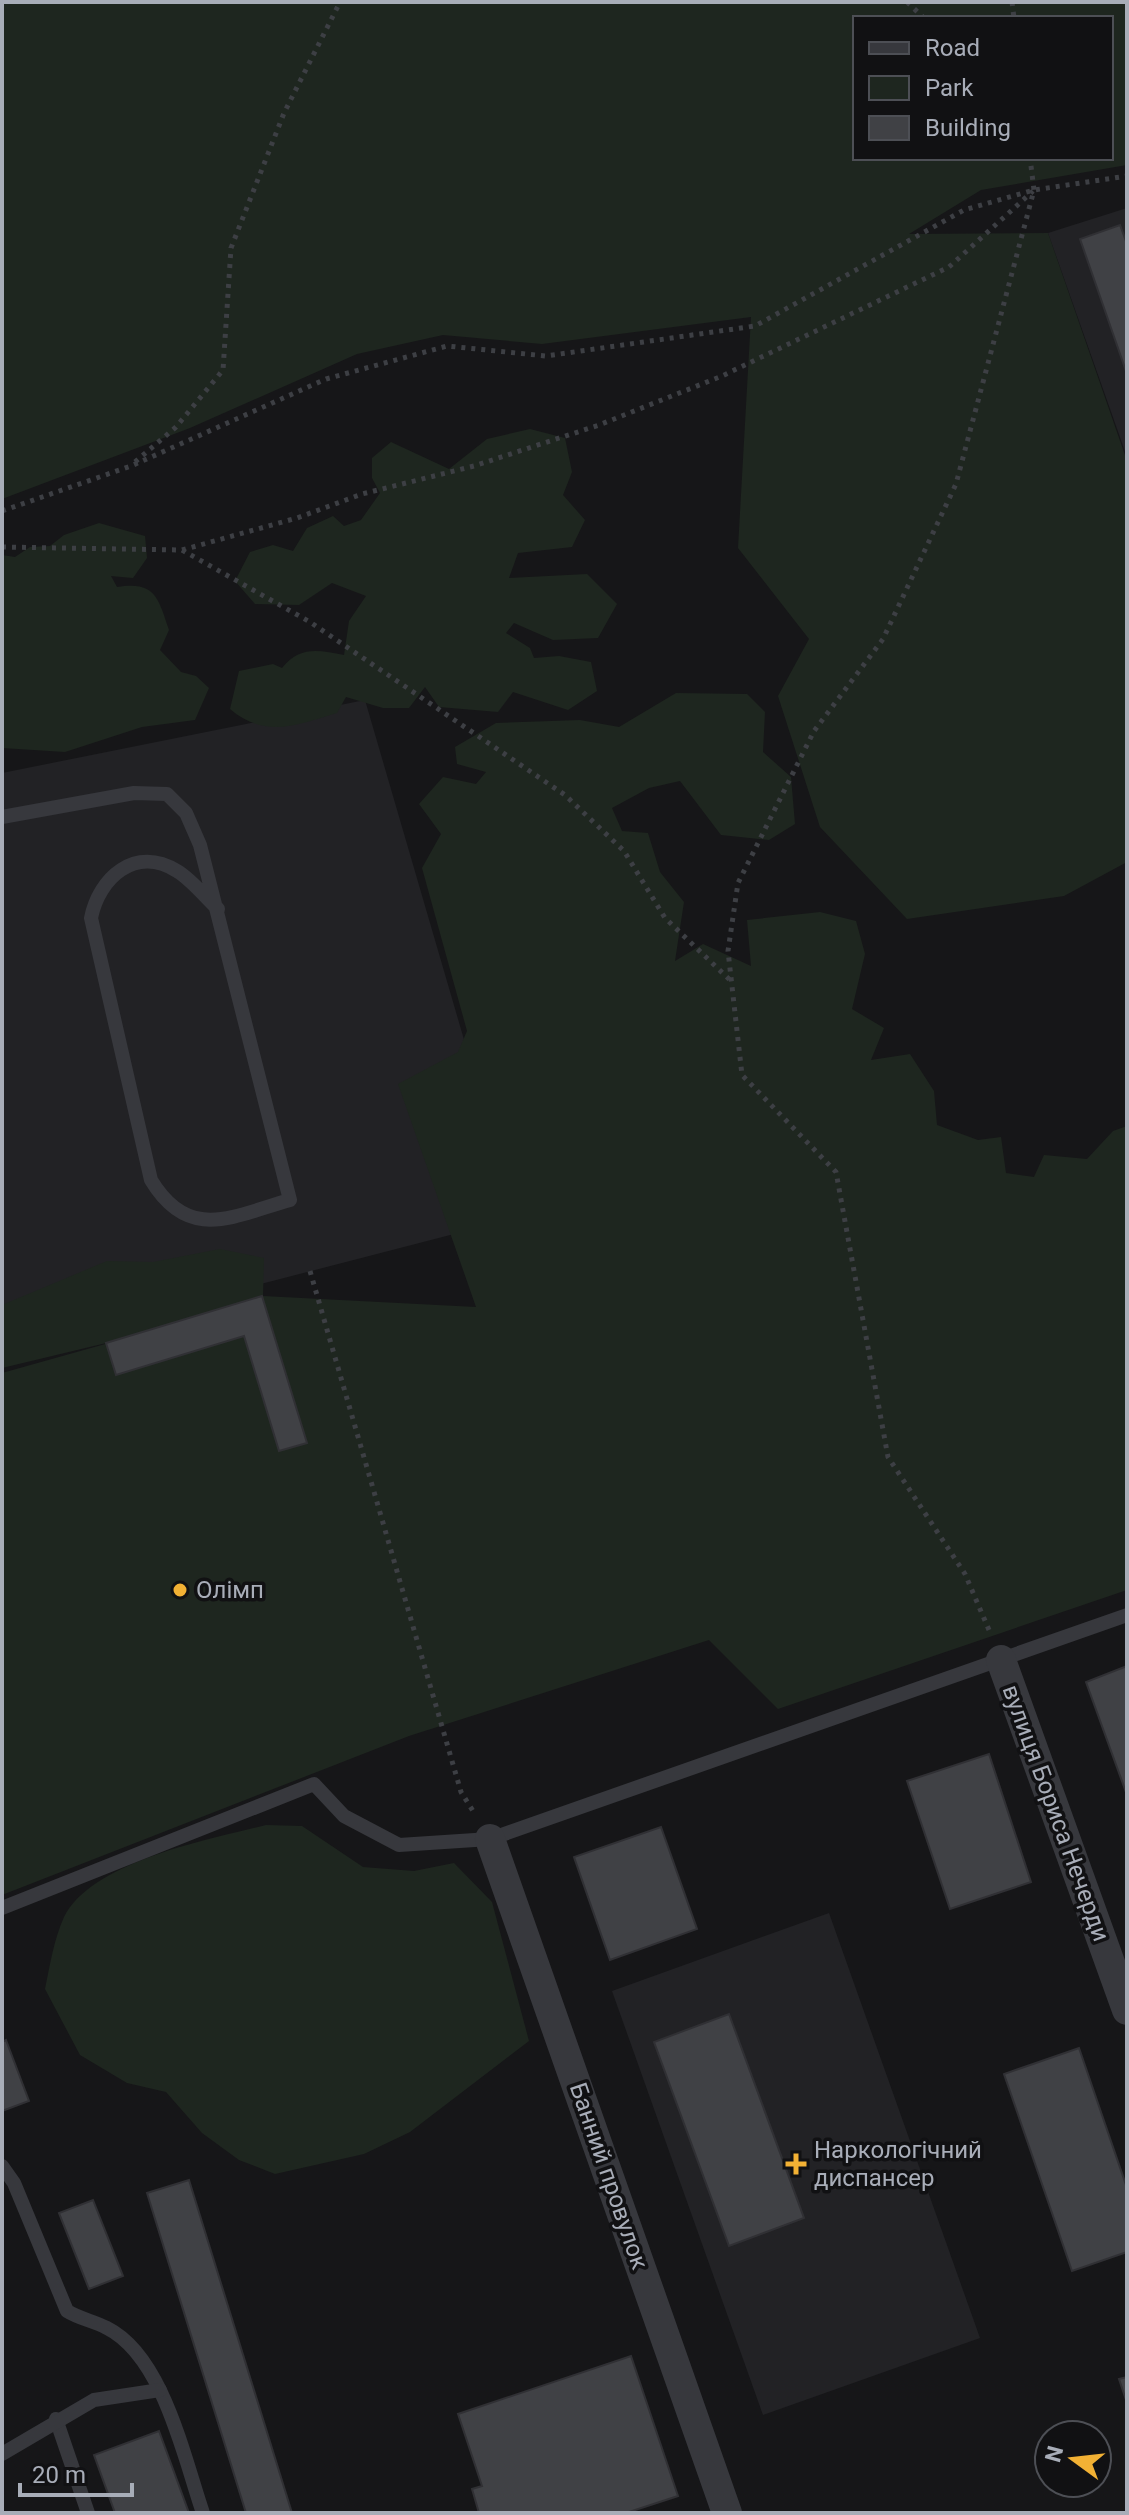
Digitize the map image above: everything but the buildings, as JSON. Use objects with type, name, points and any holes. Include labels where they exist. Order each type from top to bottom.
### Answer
[{"type":"street","name":"вулиця Бориса Нечерди","points":[[1001,1660],[1127,2010]]},
{"type":"street","name":"Банний провулок","points":[[490,1839],[727,2513]]},
{"type":"lane","points":[[2,817],[134,793],[167,794],[186,813],[200,845],[218,909],[290,1200],[207,1223],[173,1209],[151,1180],[91,918],[95,899],[105,882],[121,870],[139,863],[159,864],[177,871],[218,909]]},
{"type":"lane","points":[[2,1908],[314,1784],[344,1816],[399,1845],[490,1839],[1127,1615]]},
{"type":"lane","points":[[2,2166],[14,2183],[67,2311],[106,2327],[128,2345],[160,2390],[203,2513]]},
{"type":"lane","points":[[2,2454],[56,2419],[94,2400],[160,2390]]},
{"type":"lane","points":[[56,2419],[88,2513]]},
{"type":"path","points":[[131,466],[176,427],[223,370],[231,248],[284,113],[340,2]]},
{"type":"path","points":[[907,2],[922,16]]},
{"type":"path","points":[[1001,1660],[965,1574],[888,1457],[836,1172],[742,1075],[728,951],[738,883],[814,731],[883,639],[956,484],[1034,190],[1030,160]]},
{"type":"path","points":[[2,511],[131,466],[326,379],[447,346],[546,356],[755,326],[964,210],[1034,190],[1127,176]]},
{"type":"path","points":[[2,547],[182,550],[297,518],[362,494],[474,466],[599,425],[722,376],[949,267],[1034,190]]},
{"type":"path","points":[[182,550],[310,622],[565,795],[624,851],[665,918],[731,981]]},
{"type":"path","points":[[310,1271],[461,1792],[490,1839]]},
{"type":"shaded area","points":[[1127,208],[1127,457],[1048,233]]},
{"type":"shaded area","points":[[365,700],[516,1218],[2,1351],[2,773]]},
{"type":"shaded area","name":"Наркологічний диспансер","points":[[829,1913],[980,2338],[763,2415],[612,1991]]},
{"type":"green space","points":[[2,2],[1127,2],[1127,165],[981,190],[909,234],[1048,233],[1127,461],[1127,862],[1064,896],[907,919],[820,827],[778,696],[809,639],[738,548],[751,317],[542,344],[443,335],[357,354],[190,428],[2,499]]},
{"type":"green space","points":[[530,429],[565,438],[572,472],[563,495],[585,520],[572,547],[518,553],[509,578],[587,574],[617,604],[598,638],[553,640],[514,623],[506,633],[530,648],[534,658],[559,656],[591,662],[597,691],[568,710],[513,692],[498,712],[439,707],[425,687],[409,708],[383,708],[346,697],[337,713],[282,727],[256,724],[230,709],[239,671],[273,664],[282,668],[296,656],[310,651],[344,655],[349,621],[366,596],[332,583],[299,605],[255,604],[235,581],[250,552],[273,545],[293,551],[307,528],[333,516],[344,526],[361,520],[380,493],[372,478],[372,458],[391,442],[449,469],[487,439]]},
{"type":"green space","points":[[99,523],[145,536],[147,558],[133,578],[111,576],[117,587],[140,587],[153,594],[169,630],[160,650],[181,672],[196,676],[209,688],[195,720],[142,727],[65,752],[2,748],[2,555],[15,557],[30,547],[50,546],[64,535]]},
{"type":"green space","points":[[676,693],[747,694],[765,712],[763,752],[791,777],[795,824],[769,840],[721,835],[680,781],[649,788],[612,808],[622,831],[648,833],[660,872],[684,902],[675,961],[703,944],[751,966],[747,920],[820,912],[856,921],[865,954],[852,1009],[884,1028],[871,1060],[910,1054],[934,1091],[937,1125],[978,1140],[1001,1137],[1006,1173],[1034,1177],[1044,1155],[1087,1159],[1113,1131],[1127,1126],[1127,1590],[778,1709],[709,1640],[409,1736],[2,1895],[2,1373],[123,1339],[2,1368],[2,1305],[107,1261],[153,1262],[220,1249],[264,1258],[263,1296],[476,1307],[398,1084],[458,1052],[467,1031],[422,868],[441,834],[419,804],[443,777],[476,784],[486,772],[457,764],[455,747],[496,723],[580,720],[619,727]]},
{"type":"green space","points":[[266,1825],[302,1826],[363,1867],[414,1871],[454,1863],[492,1902],[529,2041],[410,2132],[364,2154],[275,2174],[239,2160],[202,2133],[166,2092],[127,2083],[80,2055],[45,1989],[64,1917],[78,1898],[100,1881],[154,1855]]},
{"type":"place","name":"Олімп","points":[[180,1590]]},
{"type":"place","name":"Наркологічний диспансер","points":[[796,2164]]}]
